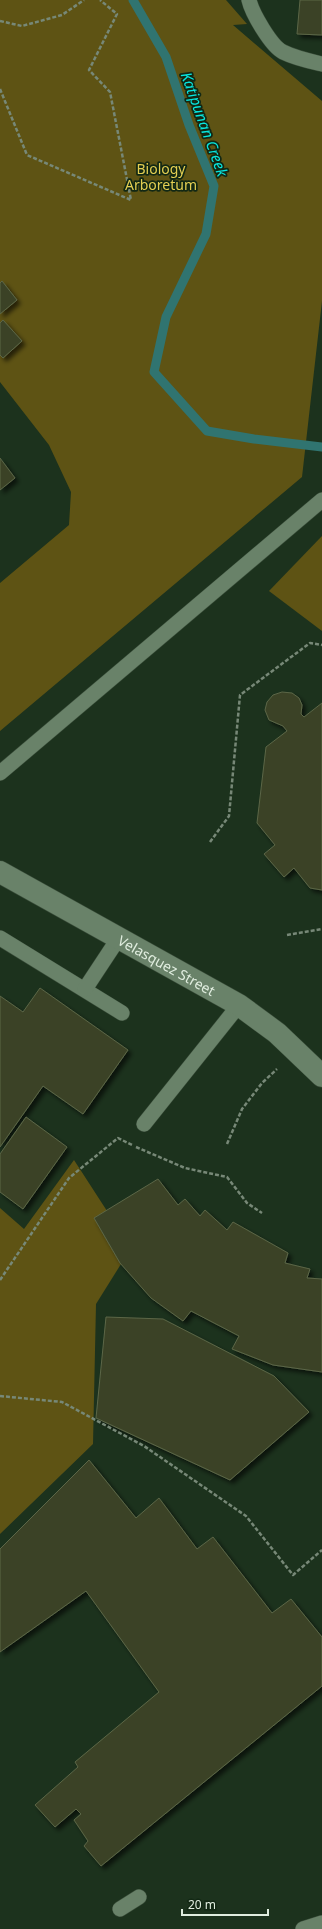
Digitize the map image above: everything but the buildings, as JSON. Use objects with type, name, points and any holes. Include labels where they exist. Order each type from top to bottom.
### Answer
[{"type":"street","name":"Velasquez Street","points":[[0,872],[118,939],[240,1005],[277,1033],[322,1076]]},
{"type":"lane","points":[[249,0],[262,29],[281,51],[305,60],[322,64]]},
{"type":"lane","points":[[0,774],[322,500]]},
{"type":"lane","points":[[0,938],[122,1013]]},
{"type":"lane","points":[[85,989],[118,939]]},
{"type":"lane","points":[[144,1124],[240,1005]]},
{"type":"lane","points":[[120,1909],[139,1897]]},
{"type":"lane","points":[[303,1929],[322,1923]]},
{"type":"path","points":[[0,21],[22,26],[62,15],[84,0]]},
{"type":"path","points":[[0,89],[27,155],[131,200],[110,92],[89,70],[117,14],[100,0]]},
{"type":"path","points":[[210,842],[229,816],[240,695],[310,643],[322,645]]},
{"type":"path","points":[[287,935],[322,929]]},
{"type":"path","points":[[227,1144],[242,1109],[262,1083],[297,1051]]},
{"type":"path","points":[[0,1280],[69,1178],[118,1138],[185,1168],[227,1177],[247,1203],[262,1213]]},
{"type":"path","points":[[0,1396],[62,1402],[144,1446],[246,1516],[293,1575],[322,1550]]},
{"type":"green space","name":"Biology Arboretum","points":[[0,0],[226,0],[247,24],[233,25],[322,101],[322,301],[302,477],[0,731],[0,583],[69,525],[71,492],[49,445],[0,382]]},
{"type":"green space","points":[[322,536],[322,631],[269,591]]},
{"type":"green space","points":[[74,1160],[131,1248],[96,1304],[93,1444],[0,1534],[0,1208],[24,1229]]},
{"type":"waterway","name":"Katipunan Creek","points":[[133,0],[166,57],[189,125],[214,186],[206,234],[166,317],[154,372],[207,431],[254,439],[322,447]]}]
